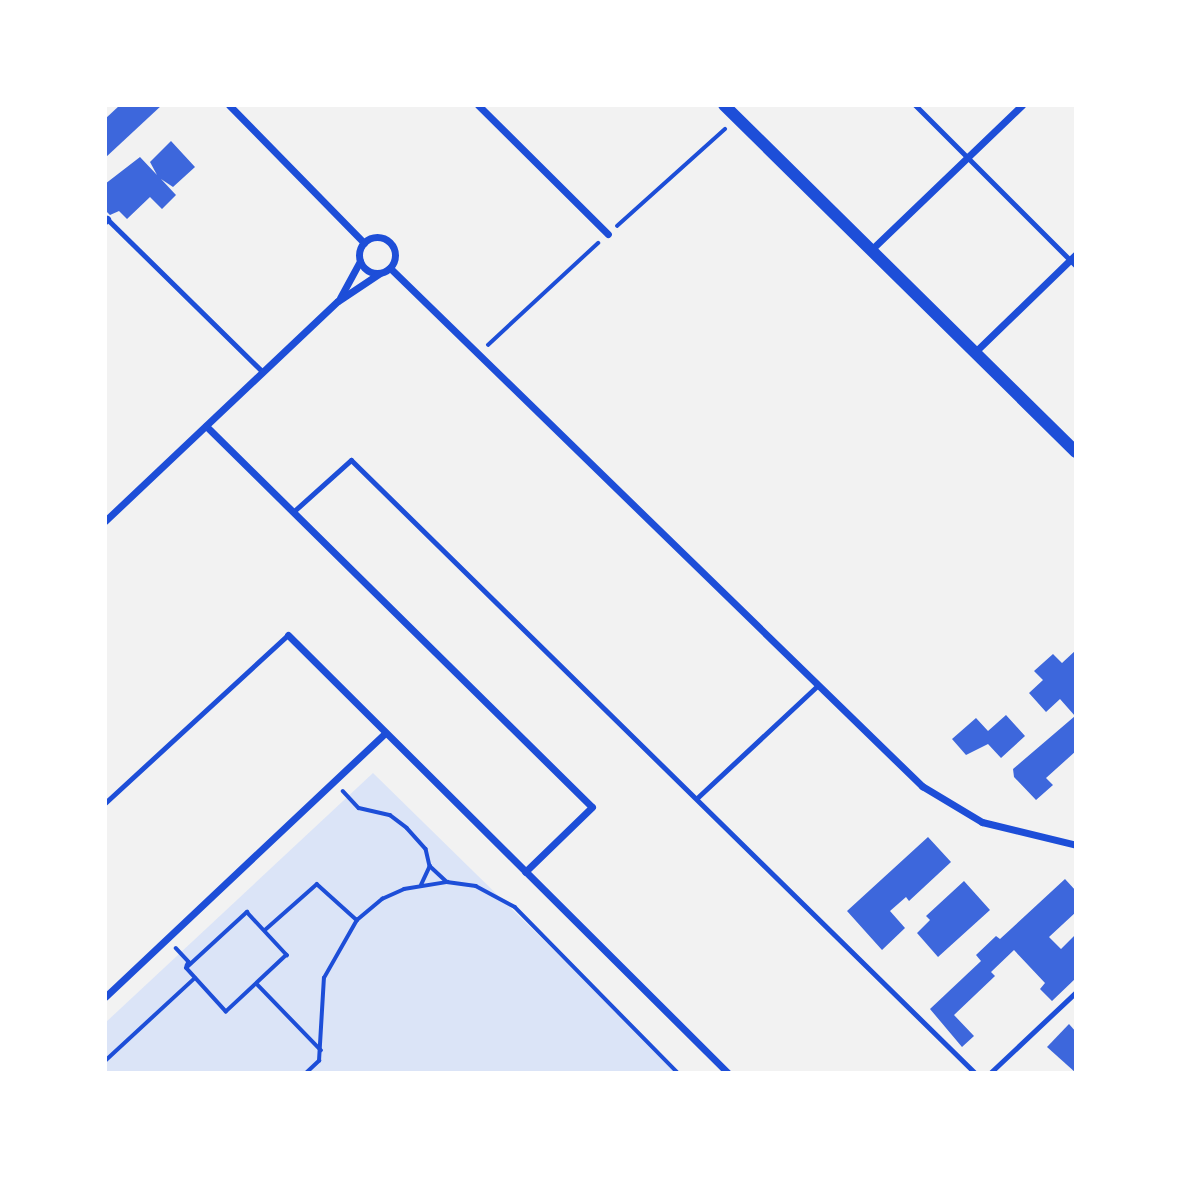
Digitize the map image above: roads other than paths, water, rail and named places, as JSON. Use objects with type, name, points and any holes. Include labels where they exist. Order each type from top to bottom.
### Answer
[{"type":"street","points":[[229,105],[364,243]]},
{"type":"street","points":[[478,105],[608,234]]},
{"type":"street","points":[[724,105],[872,249],[973,354],[1076,452]]},
{"type":"street","points":[[872,249],[1022,105]]},
{"type":"street","points":[[364,243],[375,238],[387,240],[394,250],[390,268]]},
{"type":"street","points":[[338,301],[360,261],[364,243]]},
{"type":"street","points":[[973,354],[1074,260]]},
{"type":"street","points":[[360,261],[368,271],[380,273]]},
{"type":"street","points":[[105,521],[338,301],[390,268]]},
{"type":"street","points":[[390,268],[472,342],[818,685],[940,799],[982,822],[1076,845]]},
{"type":"street","points":[[206,426],[592,807],[525,872]]},
{"type":"street","points":[[288,635],[728,1073]]},
{"type":"street","points":[[105,997],[385,733]]},
{"type":"lane","points":[[915,105],[1074,260]]},
{"type":"lane","points":[[106,219],[263,372]]},
{"type":"lane","points":[[293,512],[351,460],[975,1073]]},
{"type":"lane","points":[[105,803],[288,635]]},
{"type":"lane","points":[[696,798],[818,685]]},
{"type":"lane","points":[[990,1073],[1076,992]]}]
